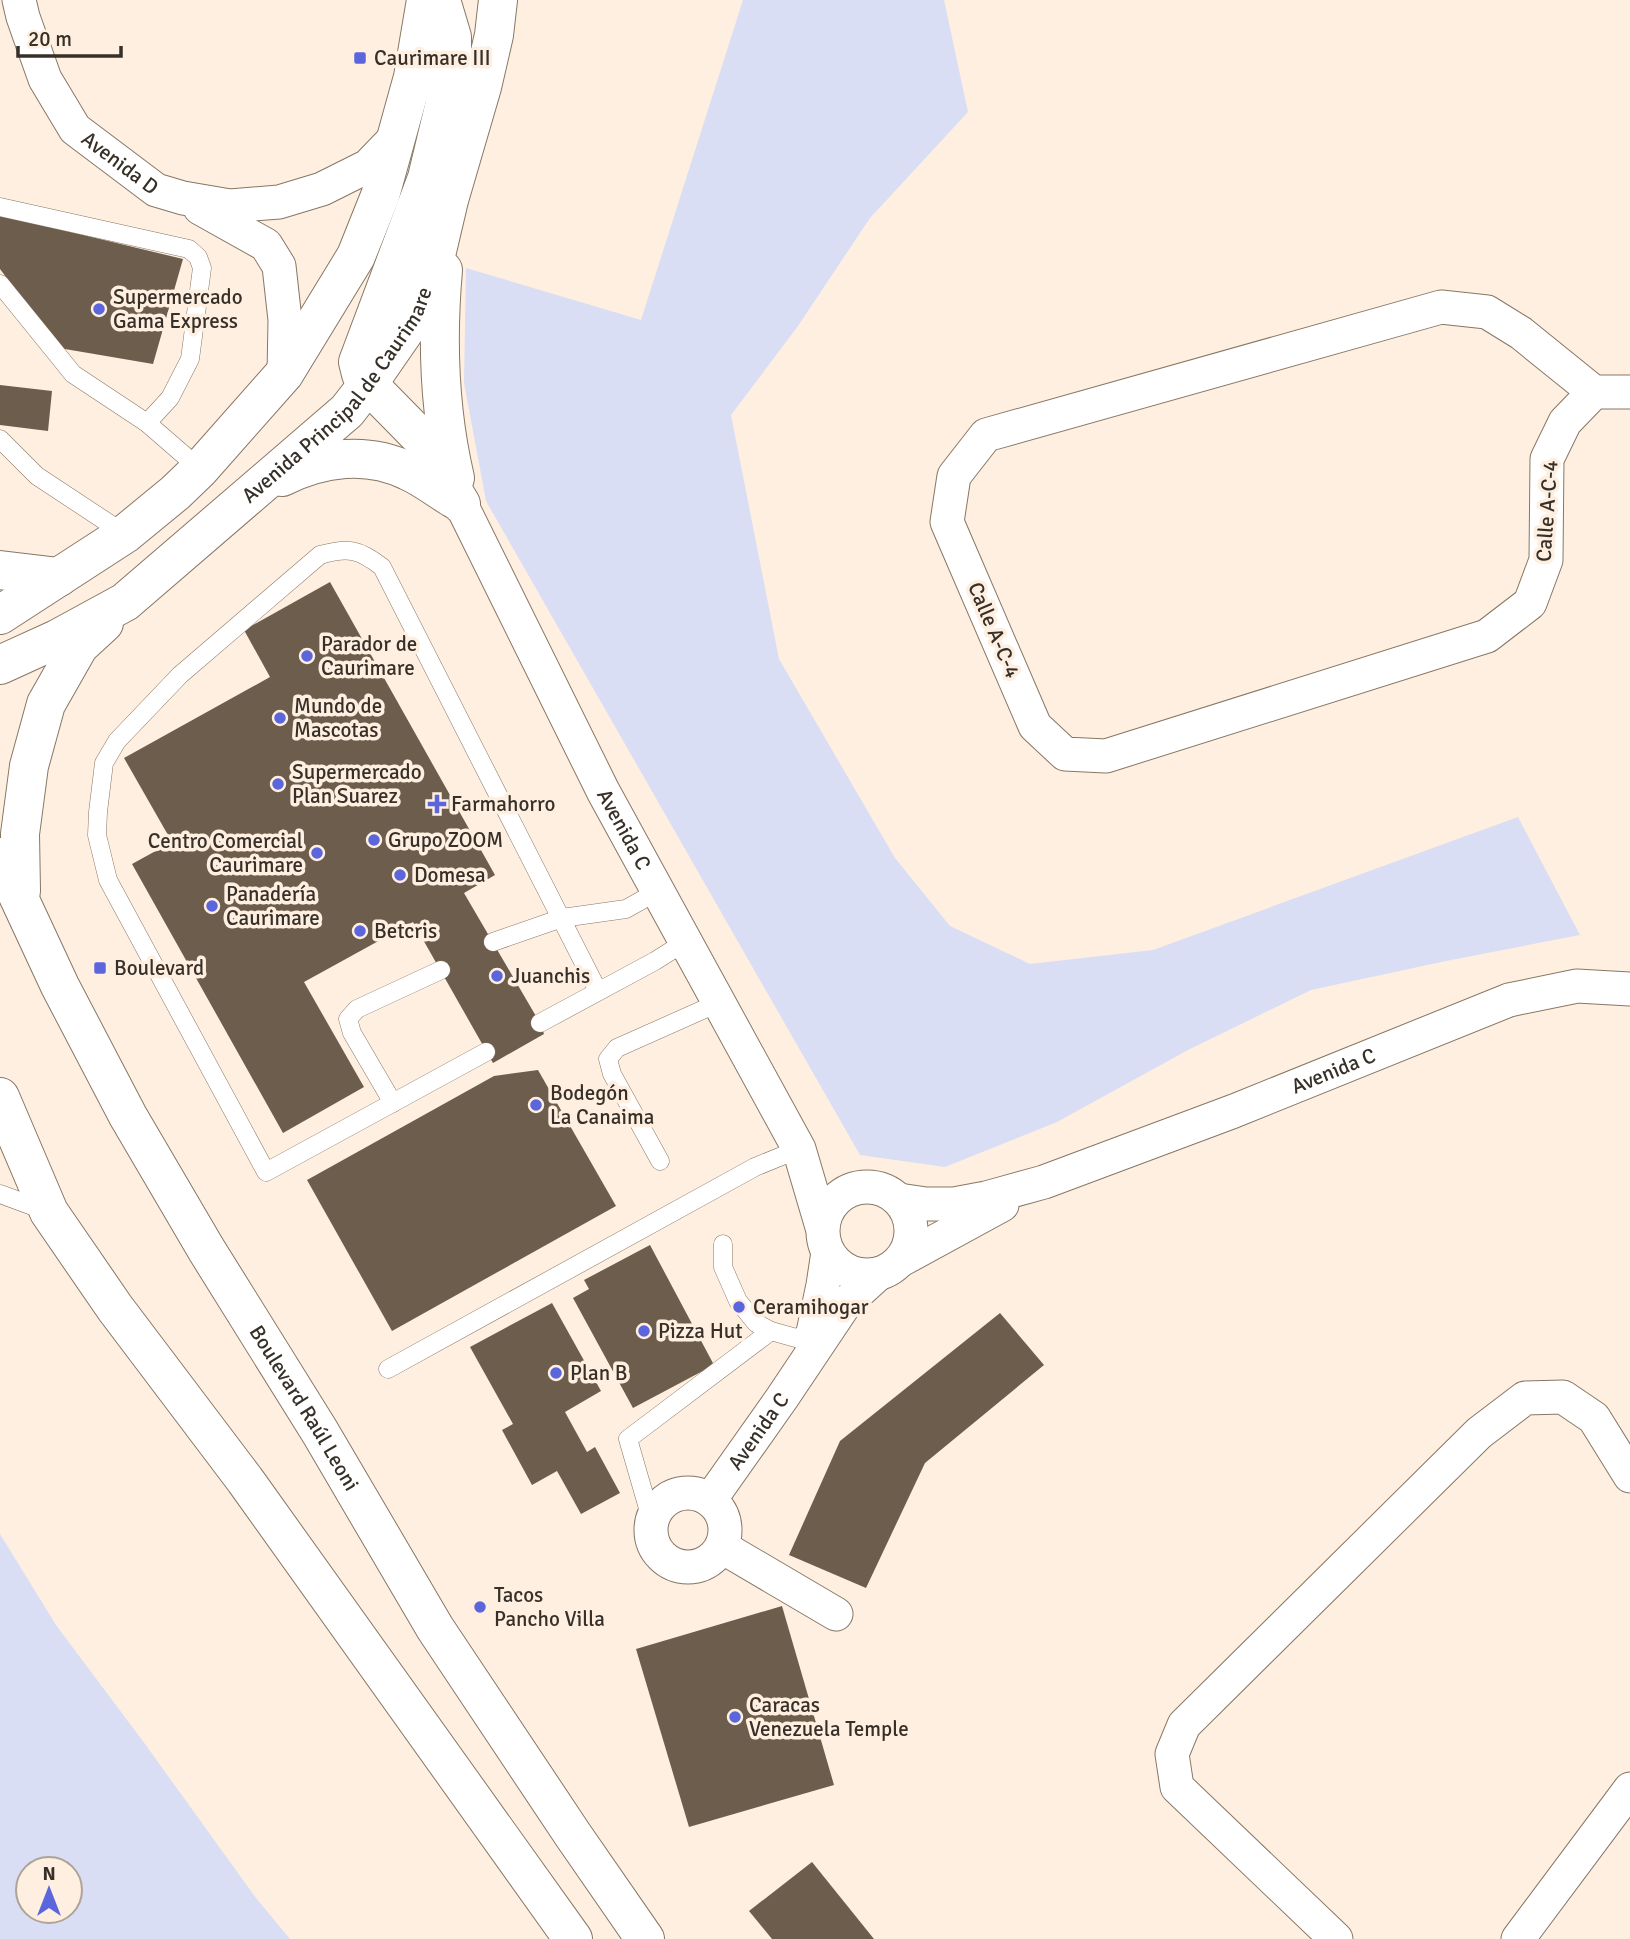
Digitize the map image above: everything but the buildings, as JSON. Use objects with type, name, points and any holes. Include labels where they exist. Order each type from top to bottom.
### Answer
[{"type":"main road","points":[[0,615],[125,534],[175,493],[200,469],[284,373],[356,256],[380,196],[413,77],[426,0]]},
{"type":"main road","points":[[440,0],[452,37],[452,63],[444,107],[427,178],[358,362],[360,374],[368,384],[422,439],[461,504]]},
{"type":"main road","name":"Avenida Principal de Caurimare","points":[[0,665],[57,639],[125,602],[347,411],[368,384],[415,316],[433,268],[449,200],[482,87],[494,35],[498,0]]},
{"type":"main road","points":[[449,200],[442,281],[441,376],[451,458],[461,504]]},
{"type":"main road","points":[[256,490],[320,461],[370,458],[407,470],[461,504]]},
{"type":"main road","points":[[0,570],[59,577]]},
{"type":"main road","points":[[22,903],[20,834],[29,766],[46,704],[79,646],[125,602]]},
{"type":"main road","name":"Boulevard Raúl Leoni","points":[[0,856],[60,986],[128,1116],[206,1249],[320,1432],[435,1628],[645,1939]]},
{"type":"main road","points":[[0,1097],[49,1212],[115,1308],[245,1480],[573,1939]]},
{"type":"street","name":"Avenida D","points":[[19,0],[45,79],[75,129],[156,190],[183,198],[230,206],[279,202],[322,188],[368,166],[395,138]]},
{"type":"street","name":"Avenida D","points":[[183,198],[267,245],[279,266],[285,320],[284,373]]},
{"type":"street","name":"Calle A-C-4","points":[[1441,307],[1487,312],[1521,333],[1594,392],[1565,422],[1547,459],[1546,560],[1530,603],[1487,636],[1106,756],[1065,754],[1035,726],[947,522],[954,475],[986,435],[1441,307]]},
{"type":"street","points":[[1594,392],[1630,392]]},
{"type":"street","name":"Avenida C","points":[[461,504],[603,791],[799,1149],[825,1240]]},
{"type":"street","name":"Avenida C","points":[[810,1347],[823,1286],[824,1216],[830,1206],[846,1191],[879,1188],[899,1200],[926,1204],[954,1204],[986,1198],[1044,1182],[1234,1111],[1509,1000],[1577,986],[1630,989]]},
{"type":"street","name":"Avenida C","points":[[799,1149],[830,1175],[857,1188]]},
{"type":"street","name":"Avenida C","points":[[710,1500],[810,1347],[845,1304],[890,1267],[1044,1182]]},
{"type":"street","points":[[825,1240],[837,1264],[849,1272],[863,1276],[890,1267],[911,1240],[910,1218],[899,1200]]},
{"type":"street","points":[[1336,1939],[1177,1787],[1172,1754],[1184,1726],[1479,1433],[1525,1398],[1563,1397],[1594,1418],[1630,1476]]},
{"type":"street","points":[[681,1494],[696,1494],[710,1500],[719,1509],[724,1521],[722,1547],[705,1563],[693,1567],[670,1562],[654,1545],[651,1534],[652,1521],[657,1511],[667,1500],[681,1494]]},
{"type":"street","points":[[722,1547],[836,1614]]},
{"type":"street","points":[[1518,1939],[1630,1790]]},
{"type":"lane","points":[[0,207],[189,249],[198,257],[202,268],[190,359],[170,398],[147,423]]},
{"type":"lane","points":[[0,284],[73,374],[147,423],[200,469]]},
{"type":"lane","points":[[0,439],[37,475],[125,534]]},
{"type":"lane","points":[[486,1052],[267,1172],[108,880],[97,835],[98,812],[104,763],[117,741],[180,675],[320,555],[340,549],[365,554],[382,567],[598,991]]},
{"type":"lane","points":[[493,942],[562,918],[626,909],[658,891]]},
{"type":"lane","points":[[540,1023],[685,942]]},
{"type":"lane","points":[[393,1103],[352,1033],[348,1019],[357,1009],[440,970]]},
{"type":"lane","points":[[660,1161],[612,1074],[608,1059],[617,1048],[718,1003]]},
{"type":"lane","points":[[388,1368],[755,1167],[799,1149]]},
{"type":"lane","points":[[0,1194],[49,1212]]},
{"type":"lane","points":[[723,1244],[723,1267],[738,1301],[756,1323],[771,1331],[796,1338],[810,1347]]},
{"type":"lane","points":[[652,1521],[628,1439],[771,1331]]},
{"type":"shaded area","points":[[743,0],[944,0],[968,112],[870,218],[798,326],[731,415],[779,659],[895,858],[950,926],[1030,964],[1153,950],[1518,817],[1580,935],[1311,990],[1188,1050],[1057,1122],[945,1167],[860,1155],[486,501],[464,383],[466,268],[641,320]]},
{"type":"shaded area","points":[[0,1534],[56,1625],[256,1898],[290,1939],[0,1939]]},
{"type":"place","name":"Caurimare III","points":[[360,58]]},
{"type":"place","name":"Supermercado Gama Express","points":[[99,309]]},
{"type":"place","name":"Parador de Caurimare","points":[[307,656]]},
{"type":"place","name":"Mundo de Mascotas","points":[[280,718]]},
{"type":"place","name":"Supermercado Plan Suarez","points":[[278,784]]},
{"type":"place","name":"Farmahorro","points":[[437,804]]},
{"type":"place","name":"Grupo ZOOM","points":[[374,840]]},
{"type":"place","name":"Centro Comercial Caurimare","points":[[317,853]]},
{"type":"place","name":"Domesa","points":[[400,875]]},
{"type":"place","name":"Panadería Caurimare","points":[[212,906]]},
{"type":"place","name":"Betcris","points":[[360,931]]},
{"type":"place","name":"Boulevard","points":[[100,968]]},
{"type":"place","name":"Juanchis","points":[[497,976]]},
{"type":"place","name":"Bodegón La Canaima","points":[[536,1105]]},
{"type":"place","name":"Ceramihogar","points":[[739,1307]]},
{"type":"place","name":"Pizza Hut","points":[[644,1331]]},
{"type":"place","name":"Plan B","points":[[556,1373]]},
{"type":"place","name":"Tacos Pancho Villa","points":[[480,1607]]},
{"type":"place","name":"Caracas Venezuela Temple","points":[[735,1717]]}]
